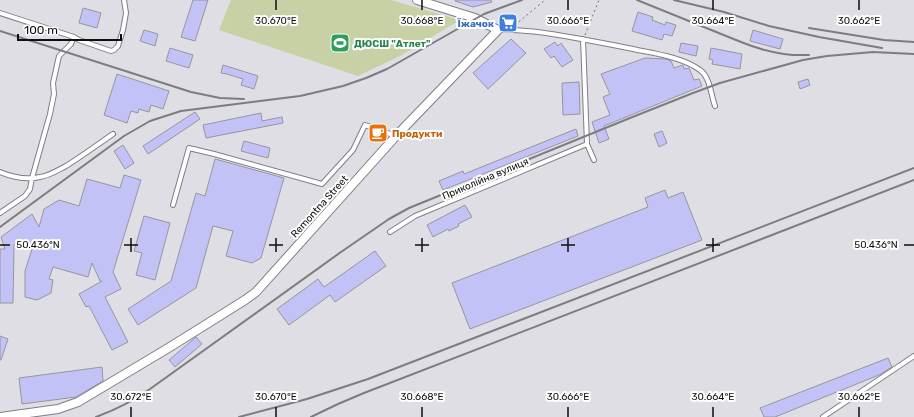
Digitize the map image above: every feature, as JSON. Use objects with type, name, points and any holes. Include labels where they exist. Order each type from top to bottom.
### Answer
[{"type":"street","points":[[417,0],[430,2],[475,18],[498,30]]},
{"type":"street","name":"Remontna Street","points":[[0,417],[58,409],[78,402],[170,347],[256,292],[396,136],[498,30]]},
{"type":"lane","points":[[0,13],[74,36],[79,40],[111,51],[118,46],[123,30],[126,13],[124,0]]},
{"type":"lane","points":[[498,30],[510,29],[560,35],[670,57],[685,62],[701,70],[710,87],[715,106]]},
{"type":"lane","points":[[0,213],[25,196],[30,189],[52,107],[54,94],[53,83],[59,56],[71,44],[74,36]]},
{"type":"lane","points":[[583,39],[587,144],[594,160]]},
{"type":"lane","points":[[173,205],[189,148],[322,184],[353,150],[365,126],[396,136]]},
{"type":"lane","points":[[0,172],[11,176],[32,178],[41,177],[56,172],[113,134]]},
{"type":"lane","name":"Приколійна вулиця","points":[[390,232],[415,216],[587,144]]},
{"type":"lane","points":[[823,417],[914,356]]},
{"type":"path","points":[[510,29],[546,0]]},
{"type":"path","points":[[583,39],[599,0]]},
{"type":"green space","name":"ДЮСШ \"Атлет\"","points":[[231,0],[391,0],[460,20],[400,56],[358,76],[219,30]]},
{"type":"building","points":[[193,0],[208,0],[195,41],[181,37]]},
{"type":"building","points":[[455,0],[491,0],[492,2],[473,7]]},
{"type":"building","points":[[83,8],[101,13],[97,28],[79,23]]},
{"type":"building","points":[[638,12],[653,17],[652,20],[665,25],[666,22],[676,25],[672,36],[664,34],[662,40],[632,31]]},
{"type":"building","points":[[144,30],[158,34],[155,46],[140,41]]},
{"type":"building","points":[[753,30],[783,39],[780,49],[750,41]]},
{"type":"building","points":[[511,39],[526,53],[488,89],[473,73]]},
{"type":"building","points":[[555,42],[558,46],[561,43],[573,60],[562,67],[554,56],[551,58],[544,49]]},
{"type":"building","points":[[681,43],[698,46],[696,56],[679,52]]},
{"type":"building","points":[[170,48],[193,55],[189,68],[166,61]]},
{"type":"building","points":[[711,48],[742,54],[740,69],[712,64],[713,60],[709,59]]},
{"type":"building","points":[[645,58],[666,59],[671,61],[674,68],[683,65],[684,69],[689,68],[694,80],[699,79],[702,86],[604,126],[609,139],[599,143],[592,122],[610,115],[603,97],[610,94],[601,74]]},
{"type":"building","points":[[223,65],[258,76],[254,89],[241,85],[243,79],[221,73]]},
{"type":"building","points":[[117,74],[169,91],[163,109],[151,105],[149,112],[139,109],[138,113],[131,111],[127,123],[104,115]]},
{"type":"building","points":[[808,79],[810,85],[800,89],[798,82]]},
{"type":"building","points":[[579,82],[580,114],[563,115],[562,83]]},
{"type":"building","points":[[195,112],[200,119],[148,154],[143,146]]},
{"type":"building","points":[[261,113],[262,121],[282,117],[283,123],[206,138],[203,125]]},
{"type":"building","points":[[576,129],[578,136],[443,190],[439,181],[463,171],[464,174]]},
{"type":"building","points":[[662,131],[667,143],[659,147],[654,134]]},
{"type":"building","points":[[244,141],[270,148],[268,158],[241,151]]},
{"type":"building","points":[[123,145],[134,163],[125,169],[114,151]]},
{"type":"building","points":[[215,159],[284,178],[261,258],[252,263],[226,256],[233,231],[213,226],[196,288],[138,325],[128,309],[171,281],[196,193],[205,196]]},
{"type":"building","points":[[124,175],[141,180],[113,272],[121,289],[105,297],[128,342],[112,350],[89,306],[86,307],[79,294],[102,281],[100,281],[92,263],[88,277],[53,267],[49,279],[53,280],[51,293],[37,300],[25,297],[25,271],[33,246],[14,245],[13,303],[0,303],[0,249],[5,249],[1,237],[32,214],[39,227],[44,209],[59,200],[79,206],[87,179],[120,188]]},
{"type":"building","points":[[665,190],[668,198],[683,192],[702,240],[470,329],[452,283],[648,207],[645,198]]},
{"type":"building","points":[[465,205],[472,217],[458,224],[459,226],[449,231],[448,229],[433,237],[427,225]]},
{"type":"building","points":[[144,216],[170,223],[155,280],[136,275],[142,253],[134,251]]},
{"type":"building","points":[[375,251],[386,266],[335,302],[330,295],[289,325],[277,309],[318,279],[324,287]]},
{"type":"building","points":[[0,336],[8,339],[1,360],[0,360]]},
{"type":"building","points":[[196,337],[202,344],[175,367],[169,360]]},
{"type":"building","points":[[888,358],[892,367],[879,375],[775,417],[764,417],[760,408]]},
{"type":"building","points":[[102,367],[103,381],[76,397],[22,404],[19,378]]},
{"type":"railway","points":[[0,227],[124,136],[150,121],[181,111],[300,96],[343,86],[387,69],[484,14],[522,0]]},
{"type":"railway","points":[[637,0],[753,46],[773,52],[793,55],[809,55]]},
{"type":"railway","points":[[674,0],[724,12],[769,26],[819,37],[882,48]]},
{"type":"railway","points":[[809,28],[884,40],[914,42]]},
{"type":"railway","points":[[0,31],[191,92],[220,98],[244,99]]},
{"type":"railway","points":[[96,417],[124,405],[144,393],[341,252],[389,219],[409,208],[720,83],[803,60],[827,56],[873,52],[914,54]]},
{"type":"railway","points":[[239,417],[307,399],[368,379],[914,168]]},
{"type":"railway","points":[[311,417],[364,393],[914,180]]},
{"type":"place","name":"Їжачок","points":[[508,23]]},
{"type":"place","name":"ДЮСШ \"Атлет\"","points":[[340,43]]},
{"type":"place","name":"Продукти","points":[[378,133]]}]
